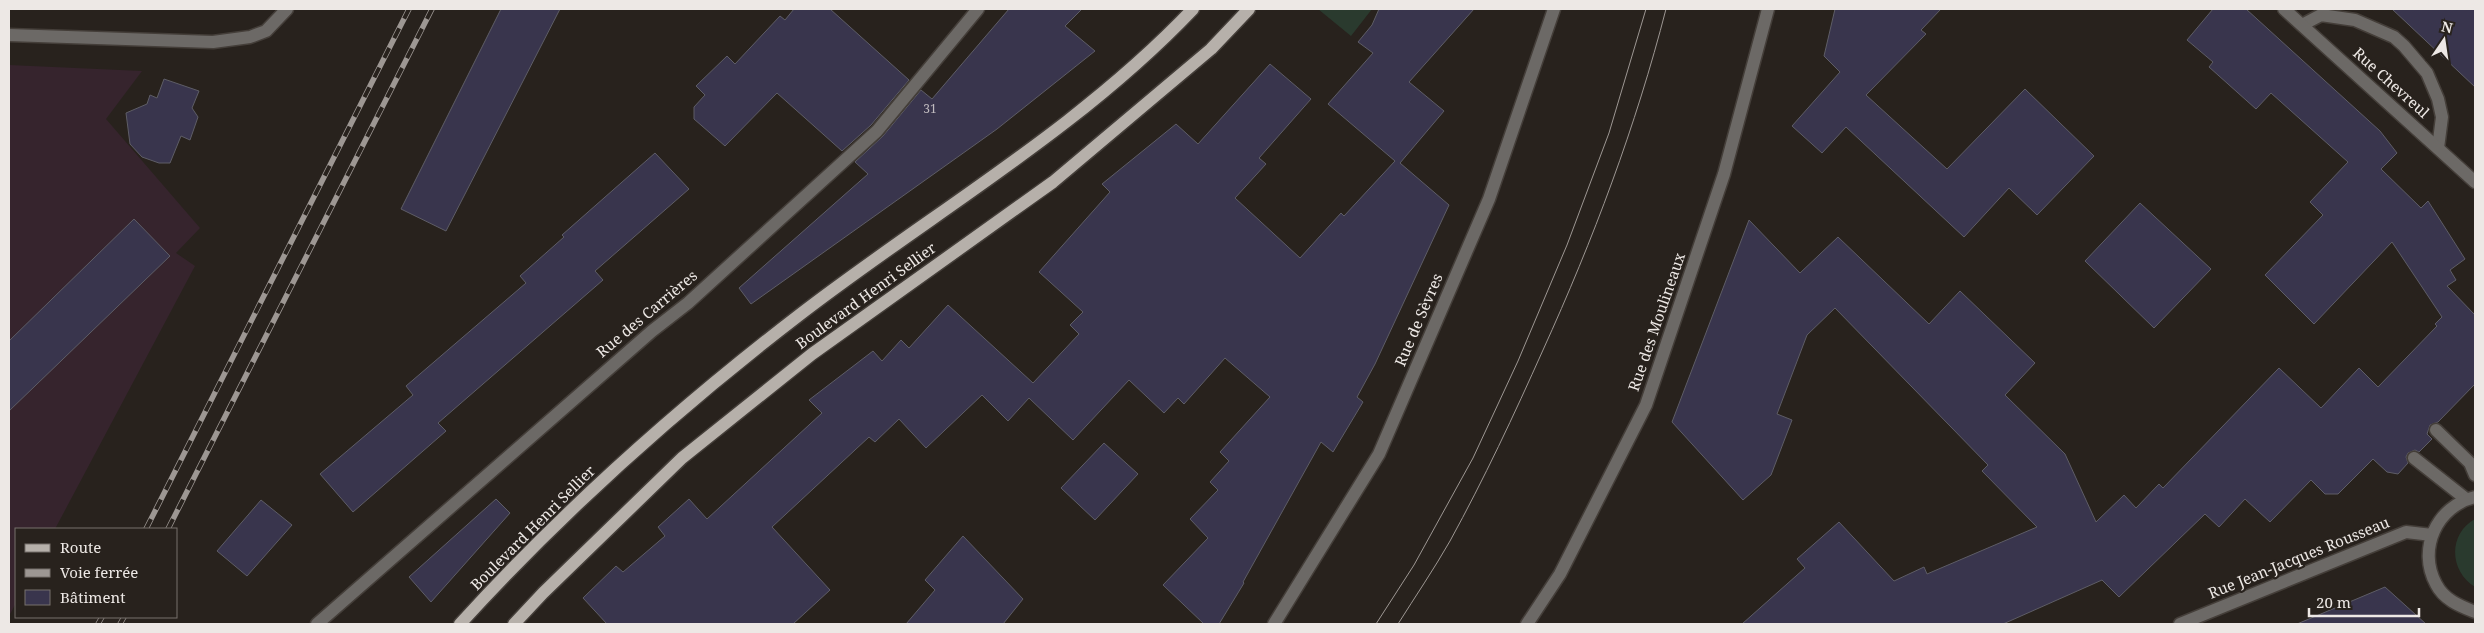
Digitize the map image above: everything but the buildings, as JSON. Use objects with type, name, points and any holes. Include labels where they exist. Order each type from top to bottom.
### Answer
[{"type":"main road","name":"Boulevard Henri Sellier","points":[[460,624],[510,569],[662,424],[799,315],[1031,150],[1130,68],[1193,9]]},
{"type":"main road","name":"Boulevard Henri Sellier","points":[[514,624],[543,593],[682,458],[812,354],[1053,182],[1211,49],[1249,9]]},
{"type":"street","points":[[9,34],[213,42],[250,37],[266,31],[287,9]]},
{"type":"street","name":"Rue des Carrières","points":[[317,624],[645,337],[688,303],[877,131],[978,9]]},
{"type":"street","name":"Rue de Sèvres","points":[[1274,624],[1379,454],[1489,200],[1554,9]]},
{"type":"street","name":"Rue des Moulineaux","points":[[1527,624],[1560,574],[1646,405],[1724,174],[1768,9]]},
{"type":"street","name":"Rue Chevreul","points":[[2284,9],[2475,182]]},
{"type":"street","points":[[2302,25],[2321,15],[2355,20],[2394,37],[2404,46],[2427,73],[2438,99],[2442,116],[2438,148]]},
{"type":"street","points":[[2436,430],[2470,463],[2475,475]]},
{"type":"street","points":[[2414,458],[2470,498],[2447,511],[2436,526],[2432,535],[2428,561],[2436,585],[2453,603],[2475,612]]},
{"type":"street","name":"Rue Jean-Jacques Rousseau","points":[[2180,624],[2406,532],[2432,535]]},
{"type":"street","points":[[2474,624],[2475,618]]},
{"type":"shaded area","points":[[9,65],[142,71],[106,119],[200,228],[176,253],[195,266],[56,528],[15,528],[15,605],[9,616]]},
{"type":"green space","points":[[1318,9],[1372,9],[1351,36]]},
{"type":"green space","points":[[2475,519],[2475,587],[2460,572],[2455,553],[2456,543],[2460,534]]},
{"type":"tram line","points":[[1376,624],[1414,565],[1473,458],[1518,361],[1567,245],[1609,133],[1646,9]]},
{"type":"tram line","points":[[1398,624],[1450,541],[1475,494],[1510,423],[1561,309],[1612,182],[1641,96],[1666,9]]},
{"type":"railway","points":[[147,528],[409,9]]},
{"type":"railway","points":[[169,528],[432,9]]},
{"type":"railway","points":[[98,624],[101,618]]},
{"type":"railway","points":[[120,624],[123,618]]}]
